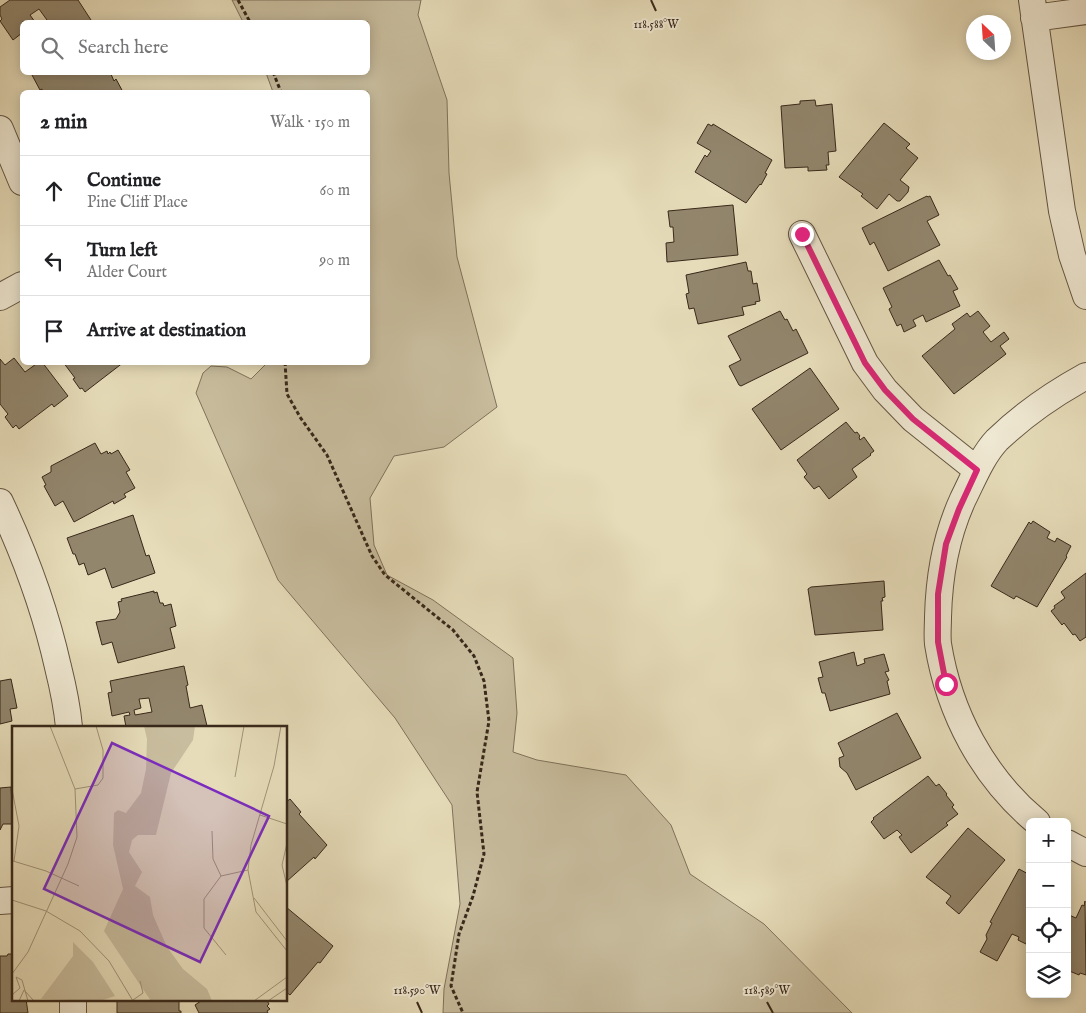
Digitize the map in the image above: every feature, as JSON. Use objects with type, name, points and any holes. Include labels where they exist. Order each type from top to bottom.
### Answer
[{"type":"street","points":[[1086,11],[1033,9],[1062,211],[1072,254],[1086,296]]},
{"type":"street","points":[[0,129],[20,177]]},
{"type":"street","points":[[802,234],[865,363],[885,390],[913,419],[977,470]]},
{"type":"street","points":[[0,297],[20,286]]},
{"type":"street","points":[[1032,818],[1018,806],[988,771],[963,725],[946,684],[938,642],[938,594],[946,544],[959,509],[977,470],[997,441],[1064,388],[1086,376]]},
{"type":"street","points":[[0,502],[21,546],[50,628],[67,706],[69,726]]},
{"type":"street","points":[[1071,845],[1086,853]]},
{"type":"street","points":[[73,1000],[73,1013]]},
{"type":"path","points":[[238,0],[249,20]]},
{"type":"path","points":[[274,75],[280,90]]},
{"type":"path","points":[[285,365],[287,394],[327,455],[372,556],[385,575],[453,630],[474,656],[484,681],[489,721],[477,792],[484,854],[473,896],[459,934],[451,986],[462,1013]]},
{"type":"shaded area","points":[[232,0],[421,0],[418,15],[447,100],[449,173],[457,257],[497,407],[444,447],[394,456],[370,498],[374,545],[387,575],[433,600],[513,658],[517,713],[513,752],[537,760],[626,775],[671,825],[690,874],[764,924],[852,1013],[443,1013],[444,989],[460,904],[452,805],[395,718],[278,580],[196,393],[203,373],[211,366],[227,367],[251,379],[265,365],[370,365],[370,90],[272,90],[267,75],[370,75],[370,20],[242,20]]},
{"type":"building","points":[[10,0],[78,0],[91,20],[47,20],[39,9],[30,15],[34,20],[20,20],[20,35],[13,40],[0,21],[2,19],[0,7]]},
{"type":"building","points":[[32,75],[111,75],[114,81],[116,79],[122,90],[42,89],[40,90]]},
{"type":"building","points":[[815,100],[816,106],[832,104],[836,151],[828,152],[829,165],[826,165],[827,170],[808,171],[808,167],[785,168],[781,106],[800,104],[800,101]]},
{"type":"building","points":[[884,123],[910,144],[906,148],[918,158],[900,180],[909,187],[908,192],[900,201],[897,201],[889,194],[877,209],[861,196],[863,194],[839,177]]},
{"type":"building","points":[[708,124],[712,126],[713,124],[772,160],[761,185],[746,203],[695,172],[705,155],[707,157],[711,151],[697,143]]},
{"type":"building","points":[[930,196],[939,215],[927,221],[940,245],[888,271],[874,242],[870,245],[862,228]]},
{"type":"building","points":[[733,205],[738,255],[667,262],[666,243],[674,242],[673,227],[670,227],[668,211]]},
{"type":"building","points":[[939,260],[958,289],[953,291],[960,306],[926,322],[923,315],[913,320],[916,326],[904,332],[901,324],[897,326],[889,309],[892,307],[883,288]]},
{"type":"building","points":[[746,262],[748,271],[751,271],[753,284],[757,283],[760,301],[755,302],[756,304],[742,307],[744,315],[698,324],[694,308],[689,309],[686,294],[689,293],[686,275]]},
{"type":"building","points":[[780,311],[785,320],[787,319],[793,331],[796,329],[808,353],[741,386],[739,385],[729,366],[741,360],[728,336]]},
{"type":"building","points":[[978,311],[990,326],[983,332],[991,342],[1004,332],[1009,339],[1000,346],[1006,354],[954,394],[922,356],[955,329],[952,324],[967,313],[970,317]]},
{"type":"building","points":[[14,358],[25,372],[35,365],[44,365],[68,396],[54,407],[52,404],[19,429],[16,425],[13,428],[5,417],[8,414],[0,404],[0,359],[5,365]]},
{"type":"building","points":[[65,365],[120,365],[85,392],[82,388],[80,389],[73,379],[75,378]]},
{"type":"building","points":[[810,368],[839,409],[781,450],[752,409]]},
{"type":"building","points":[[846,422],[855,433],[857,432],[860,440],[864,437],[874,451],[852,469],[857,477],[829,499],[819,486],[814,489],[804,477],[807,474],[797,460]]},
{"type":"building","points":[[95,443],[101,454],[107,451],[108,454],[110,452],[111,454],[118,450],[130,470],[126,472],[135,488],[124,494],[126,497],[114,504],[113,501],[74,522],[63,501],[55,506],[44,486],[46,485],[42,477],[51,472],[51,466]]},
{"type":"building","points":[[133,515],[146,556],[149,555],[155,573],[112,588],[105,568],[88,575],[84,563],[79,565],[67,538]]},
{"type":"building","points":[[1033,521],[1050,532],[1047,538],[1055,542],[1057,538],[1071,546],[1067,557],[1037,607],[1016,596],[1014,599],[991,586],[1029,522],[1031,524]]},
{"type":"building","points":[[1086,573],[1086,637],[1080,641],[1064,623],[1062,625],[1051,611],[1055,608],[1054,606],[1065,598],[1061,592]]},
{"type":"building","points":[[884,581],[885,597],[881,601],[883,630],[815,635],[808,589],[811,587]]},
{"type":"building","points":[[154,591],[154,593],[157,592],[160,603],[163,603],[164,606],[171,604],[176,626],[170,628],[175,648],[118,663],[112,642],[102,645],[96,622],[116,619],[120,612],[118,602],[122,601],[121,599]]},
{"type":"building","points":[[854,652],[857,666],[865,663],[864,659],[884,654],[889,671],[885,672],[889,680],[887,681],[890,694],[830,711],[818,678],[823,677],[819,662]]},
{"type":"building","points":[[184,666],[190,708],[202,705],[207,726],[126,726],[124,716],[130,715],[129,712],[112,716],[108,693],[112,692],[110,681]],"holes":[[[149,698],[152,712],[135,715],[134,710],[141,708],[139,699]]]},
{"type":"building","points":[[11,679],[17,708],[10,709],[12,721],[0,724],[0,681]]},
{"type":"building","points":[[897,713],[921,758],[856,790],[847,773],[840,767],[839,758],[844,756],[838,743]]},
{"type":"building","points":[[928,776],[936,786],[939,784],[947,794],[954,805],[952,807],[958,814],[946,823],[948,825],[911,853],[899,837],[902,835],[897,830],[884,839],[871,822],[873,818]]},
{"type":"building","points":[[11,787],[12,824],[3,824],[0,830],[0,788]]},
{"type":"building","points":[[290,799],[301,812],[299,814],[327,845],[315,859],[314,857],[288,880],[288,800]]},
{"type":"building","points":[[968,828],[1005,860],[959,914],[946,903],[951,896],[926,877]]},
{"type":"building","points":[[1019,869],[1026,873],[1026,944],[1018,940],[1019,937],[1012,934],[997,961],[980,952],[987,939],[986,935],[992,923],[990,922]]},
{"type":"building","points":[[1085,901],[1086,975],[1080,973],[1079,975],[1071,972],[1071,916],[1076,918],[1082,905],[1084,906]]},
{"type":"building","points":[[288,909],[333,946],[290,995],[288,994]]},
{"type":"building","points":[[12,954],[12,1000],[26,1000],[28,1013],[0,1013],[0,956]]},
{"type":"building","points":[[117,1000],[179,1000],[179,1011],[181,1011],[181,1013],[117,1013]]},
{"type":"building","points":[[202,1000],[267,1000],[269,1004],[267,1006],[270,1009],[267,1011],[268,1013],[199,1013],[195,1005]]},
{"type":"route","points":[[802,234],[865,363],[885,390],[913,419],[977,470],[959,509],[946,544],[938,594],[938,642],[946,684]]}]
